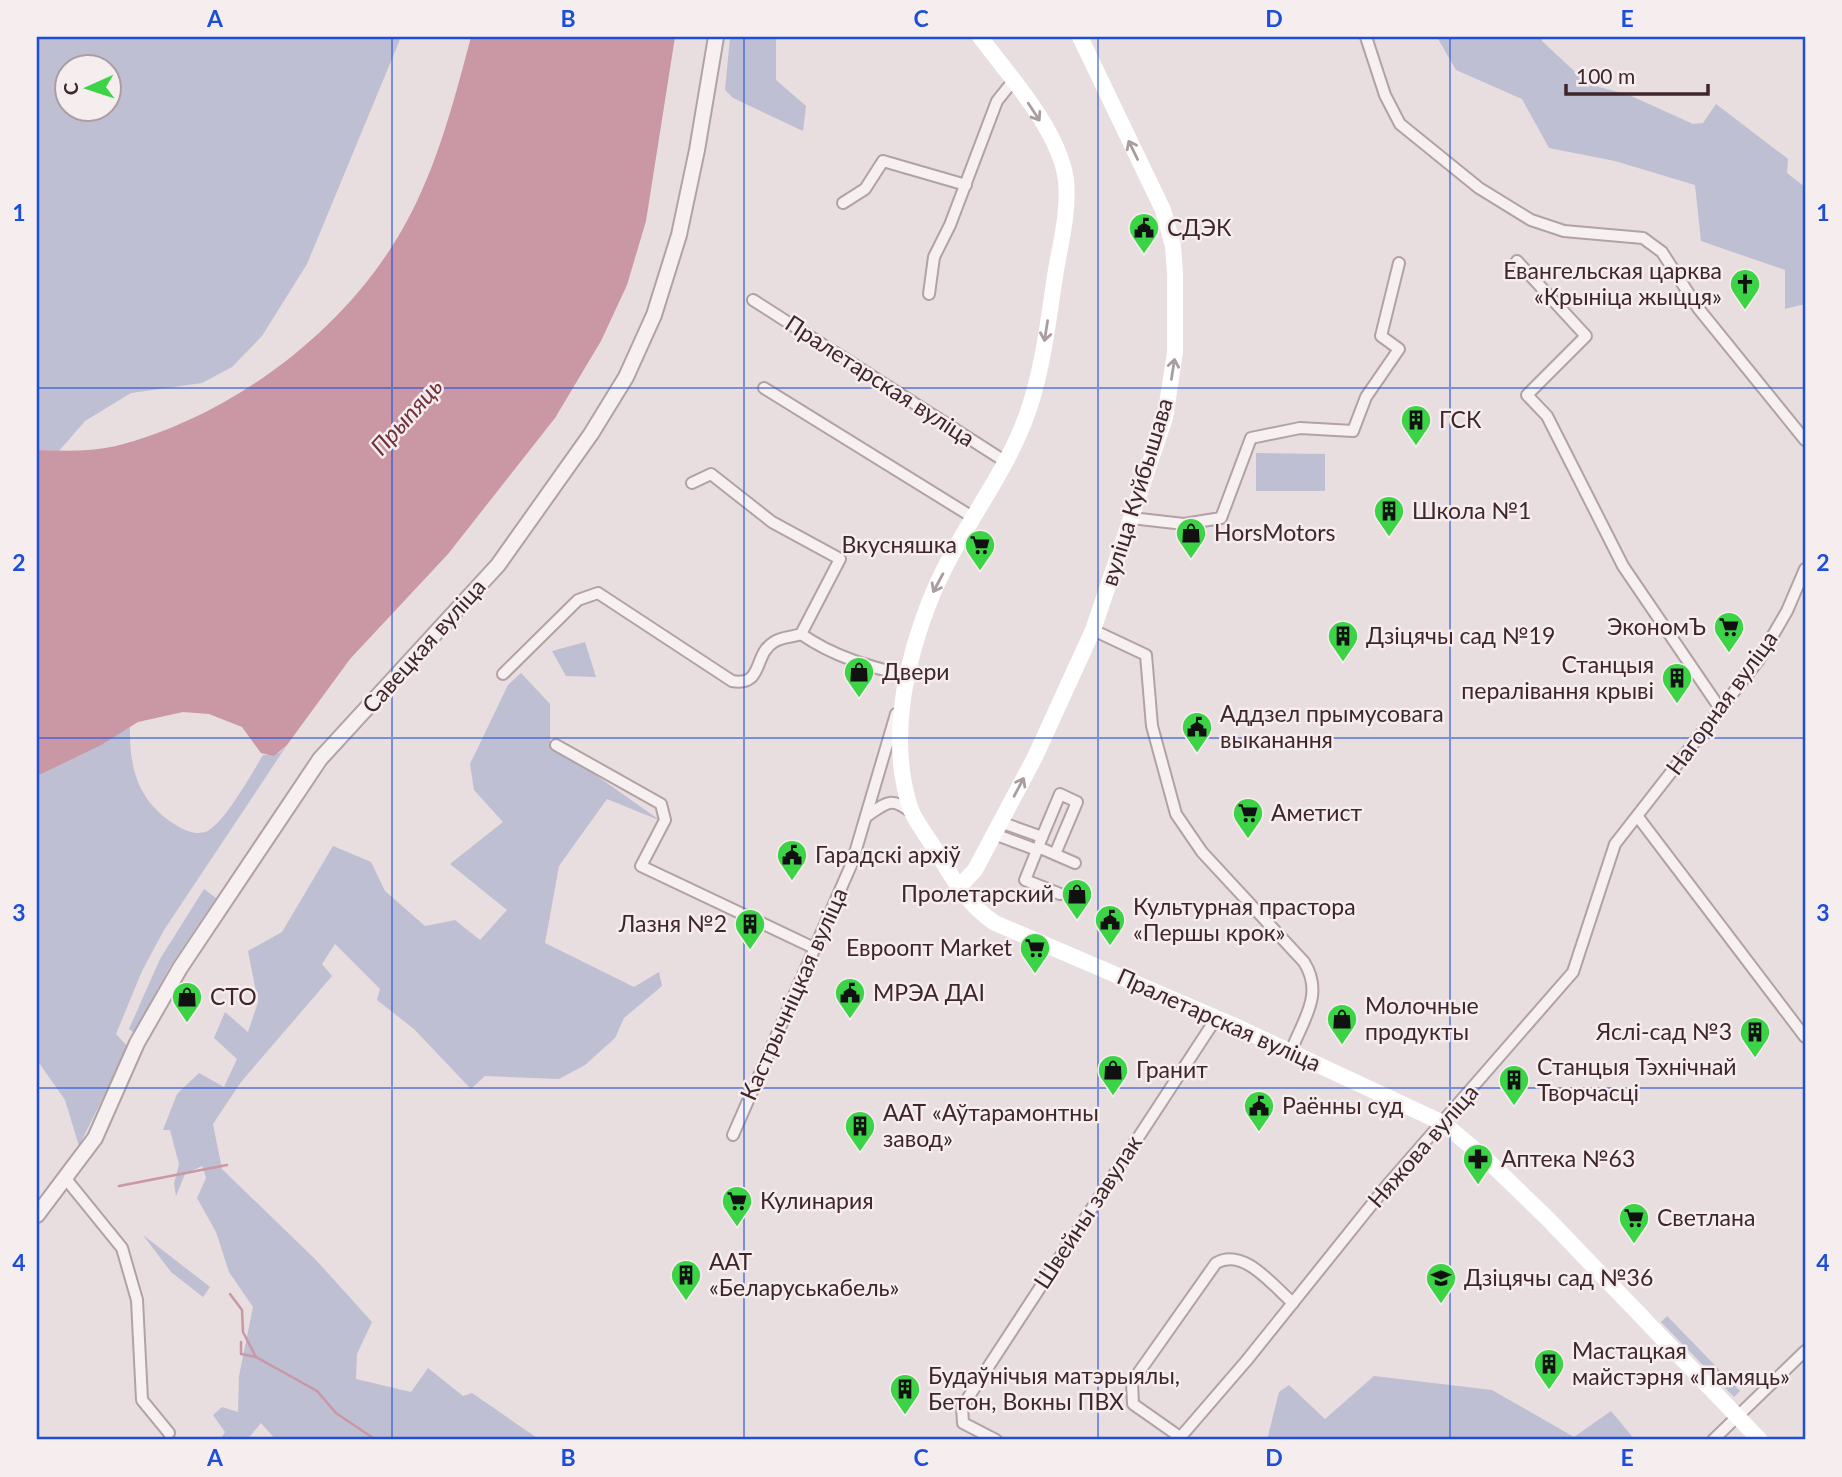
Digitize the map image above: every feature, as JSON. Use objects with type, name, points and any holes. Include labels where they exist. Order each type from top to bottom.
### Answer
[{"type":"main road","name":"Пралетарская вуліца","points":[[980,37],[1045,129],[1066,180],[1065,212],[1034,393],[1006,462],[933,593],[905,684],[902,765],[912,813],[959,887],[979,912],[995,923],[1217,1017],[1443,1123],[1486,1159],[1548,1219],[1759,1440]]},
{"type":"main road","name":"вуліца Куйбышава","points":[[959,887],[975,870],[1035,757],[1093,630],[1165,418],[1175,352],[1177,300],[1172,246],[1163,209],[1080,37]]},
{"type":"street","name":"Савецкая вуліца","points":[[37,1215],[95,1138],[137,1043],[180,968],[320,760],[498,565],[591,434],[626,377],[654,315],[679,235],[716,37]]},
{"type":"street","points":[[1366,37],[1385,95],[1400,124],[1479,188],[1531,220],[1564,231],[1643,237],[1662,252],[1698,308],[1805,440]]},
{"type":"street","points":[[929,294],[934,257],[966,185],[997,101],[1013,81]]},
{"type":"street","points":[[843,203],[865,189],[883,160],[966,185]]},
{"type":"street","points":[[1517,261],[1586,336],[1527,395],[1546,416],[1623,566],[1719,707]]},
{"type":"street","points":[[1131,518],[1184,524],[1221,518],[1251,438],[1300,428],[1353,431],[1366,397],[1399,349],[1381,336],[1399,263]]},
{"type":"street","name":"Пралетарская вуліца","points":[[753,300],[1006,462]]},
{"type":"street","points":[[764,388],[974,518]]},
{"type":"street","points":[[503,674],[578,600],[593,593],[598,593],[732,681],[743,683],[751,679],[764,653],[773,642],[802,634],[840,559],[772,522],[711,474],[692,483]]},
{"type":"street","name":"Нагорная вуліца","points":[[1627,831],[1719,707],[1758,661],[1787,611],[1805,569]]},
{"type":"street","points":[[1093,630],[1146,655],[1152,726],[1176,814],[1202,852],[1304,962],[1314,978],[1313,997],[1291,1051]]},
{"type":"street","points":[[802,634],[822,649],[905,684]]},
{"type":"street","name":"Кастрычніцкая вуліца","points":[[733,1135],[812,947],[852,863],[905,684]]},
{"type":"street","points":[[556,746],[661,804],[665,820],[641,866],[812,947]]},
{"type":"street","points":[[1055,855],[1077,802],[1060,794],[1025,880],[1060,894]]},
{"type":"street","points":[[867,816],[889,802],[899,802],[912,813]]},
{"type":"street","points":[[1638,817],[1805,1037]]},
{"type":"street","points":[[997,828],[1075,863]]},
{"type":"street","name":"Няжова вуліца","points":[[1179,1439],[1389,1183],[1573,972],[1615,844],[1627,831]]},
{"type":"street","name":"Швейны завулак","points":[[996,1440],[962,1423],[962,1407],[1217,1017]]},
{"type":"street","points":[[66,1179],[122,1248],[137,1300],[142,1400],[169,1433]]},
{"type":"street","points":[[1179,1439],[1133,1404],[1130,1395],[1132,1382],[1216,1263],[1227,1257],[1241,1258],[1293,1303]]},
{"type":"street","points":[[1713,1440],[1735,1415],[1805,1351]]},
{"type":"shaded area","points":[[37,37],[401,37],[307,264],[262,336],[232,367],[202,383],[131,393],[85,421],[59,451],[37,450]]},
{"type":"shaded area","points":[[776,37],[776,80],[806,106],[803,131],[733,98],[725,90],[730,38]]},
{"type":"shaded area","points":[[1437,37],[1542,37],[1542,41],[1588,84],[1629,95],[1693,124],[1703,123],[1716,104],[1788,159],[1787,173],[1805,187],[1805,304],[1785,309],[1785,270],[1701,241],[1695,185],[1615,161],[1549,148],[1522,99],[1456,70]]},
{"type":"shaded area","points":[[1256,453],[1325,454],[1325,491],[1256,491]]},
{"type":"shaded area","points":[[585,642],[596,677],[566,676],[552,651]]},
{"type":"shaded area","points":[[521,673],[550,704],[550,743],[661,821],[607,799],[559,866],[545,943],[634,987],[659,972],[662,986],[624,1018],[615,1038],[585,1065],[559,1079],[485,1076],[471,1089],[414,1029],[377,1000],[380,989],[335,944],[322,964],[332,976],[241,1082],[213,1124],[222,1169],[316,1260],[372,1322],[357,1354],[356,1379],[411,1392],[428,1368],[463,1396],[472,1393],[540,1440],[276,1440],[261,1423],[247,1440],[220,1440],[225,1432],[213,1415],[222,1407],[238,1412],[239,1376],[253,1307],[229,1272],[216,1232],[197,1198],[206,1178],[202,1166],[185,1174],[176,1196],[174,1184],[179,1164],[170,1130],[163,1130],[177,1094],[199,1073],[224,1087],[237,1059],[214,1038],[225,1012],[248,1032],[258,1002],[248,951],[282,932],[333,846],[371,862],[385,891],[425,926],[455,920],[480,940],[507,910],[450,864],[503,822],[474,790],[470,764],[508,685]]},
{"type":"shaded area","points":[[130,727],[132,758],[139,784],[146,797],[165,818],[195,833],[205,832],[220,820],[263,755],[279,753],[287,745],[164,930],[142,971],[116,1034],[128,1047],[79,1146],[65,1100],[37,1060],[37,776]]},
{"type":"shaded area","points":[[204,889],[216,898],[169,968],[134,1033],[129,1029],[160,959]]},
{"type":"shaded area","points":[[143,1235],[210,1287],[203,1297],[171,1272]]},
{"type":"shaded area","points":[[1667,1316],[1740,1391],[1734,1397],[1661,1322]]},
{"type":"shaded area","points":[[1374,1376],[1492,1390],[1574,1437],[1611,1411],[1635,1440],[1267,1440],[1279,1392],[1289,1385],[1325,1419]]},
{"type":"water","name":"Прыпяць","points":[[471,37],[675,37],[646,221],[627,285],[601,341],[555,418],[448,554],[350,659],[287,745],[274,756],[261,753],[242,727],[209,714],[183,712],[138,722],[101,745],[37,776],[37,450],[76,451],[106,448],[157,433],[198,416],[238,394],[276,369],[311,340],[372,276],[409,217],[441,141]]},
{"type":"waterway","points":[[119,1186],[227,1165]]},
{"type":"waterway","points":[[230,1294],[242,1310],[243,1332],[256,1357],[317,1391],[336,1413],[376,1440]]},
{"type":"waterway","points":[[241,1342],[241,1354],[256,1357]]},
{"type":"place","name":"СДЭК","points":[[1144,255]]},
{"type":"place","name":"Евангельская царква «Крыніца жыцця»","points":[[1745,311]]},
{"type":"place","name":"ГСК","points":[[1416,447]]},
{"type":"place","name":"Школа №1","points":[[1389,538]]},
{"type":"place","name":"HorsMotors","points":[[1191,560]]},
{"type":"place","name":"Вкусняшка","points":[[980,572]]},
{"type":"place","name":"ЭкономЪ","points":[[1729,654]]},
{"type":"place","name":"Дзіцячы сад №19","points":[[1343,663]]},
{"type":"place","name":"Двери","points":[[859,699]]},
{"type":"place","name":"Станцыя пералівання крыві","points":[[1677,705]]},
{"type":"place","name":"Аддзел прымусовага выканання","points":[[1197,754]]},
{"type":"place","name":"Аметист","points":[[1248,840]]},
{"type":"place","name":"Гарадскі архіў","points":[[792,882]]},
{"type":"place","name":"Пролетарский","points":[[1077,921]]},
{"type":"place","name":"Культурная прастора «Першы крок»","points":[[1110,947]]},
{"type":"place","name":"Лазня №2","points":[[750,951]]},
{"type":"place","name":"Евроопт Market","points":[[1035,975]]},
{"type":"place","name":"МРЭА ДАІ","points":[[850,1020]]},
{"type":"place","name":"СТО","points":[[187,1024]]},
{"type":"place","name":"Молочные продукты","points":[[1342,1046]]},
{"type":"place","name":"Яслі-сад №3","points":[[1755,1059]]},
{"type":"place","name":"Гранит","points":[[1113,1097]]},
{"type":"place","name":"Станцыя Тэхнічнай Творчасці","points":[[1514,1107]]},
{"type":"place","name":"Раённы суд","points":[[1259,1133]]},
{"type":"place","name":"ААТ «Аўтарамонтны завод»","points":[[860,1153]]},
{"type":"place","name":"Аптека №63","points":[[1478,1186]]},
{"type":"place","name":"Кулинария","points":[[737,1228]]},
{"type":"place","name":"Светлана","points":[[1634,1245]]},
{"type":"place","name":"ААТ «Беларуськабель»","points":[[686,1302]]},
{"type":"place","name":"Дзіцячы сад №36","points":[[1441,1305]]},
{"type":"place","name":"Мастацкая майстэрня «Памяць»","points":[[1549,1391]]},
{"type":"place","name":"Будаўнічыя матэрыялы, Бетон, Вокны ПВХ","points":[[905,1416]]}]
